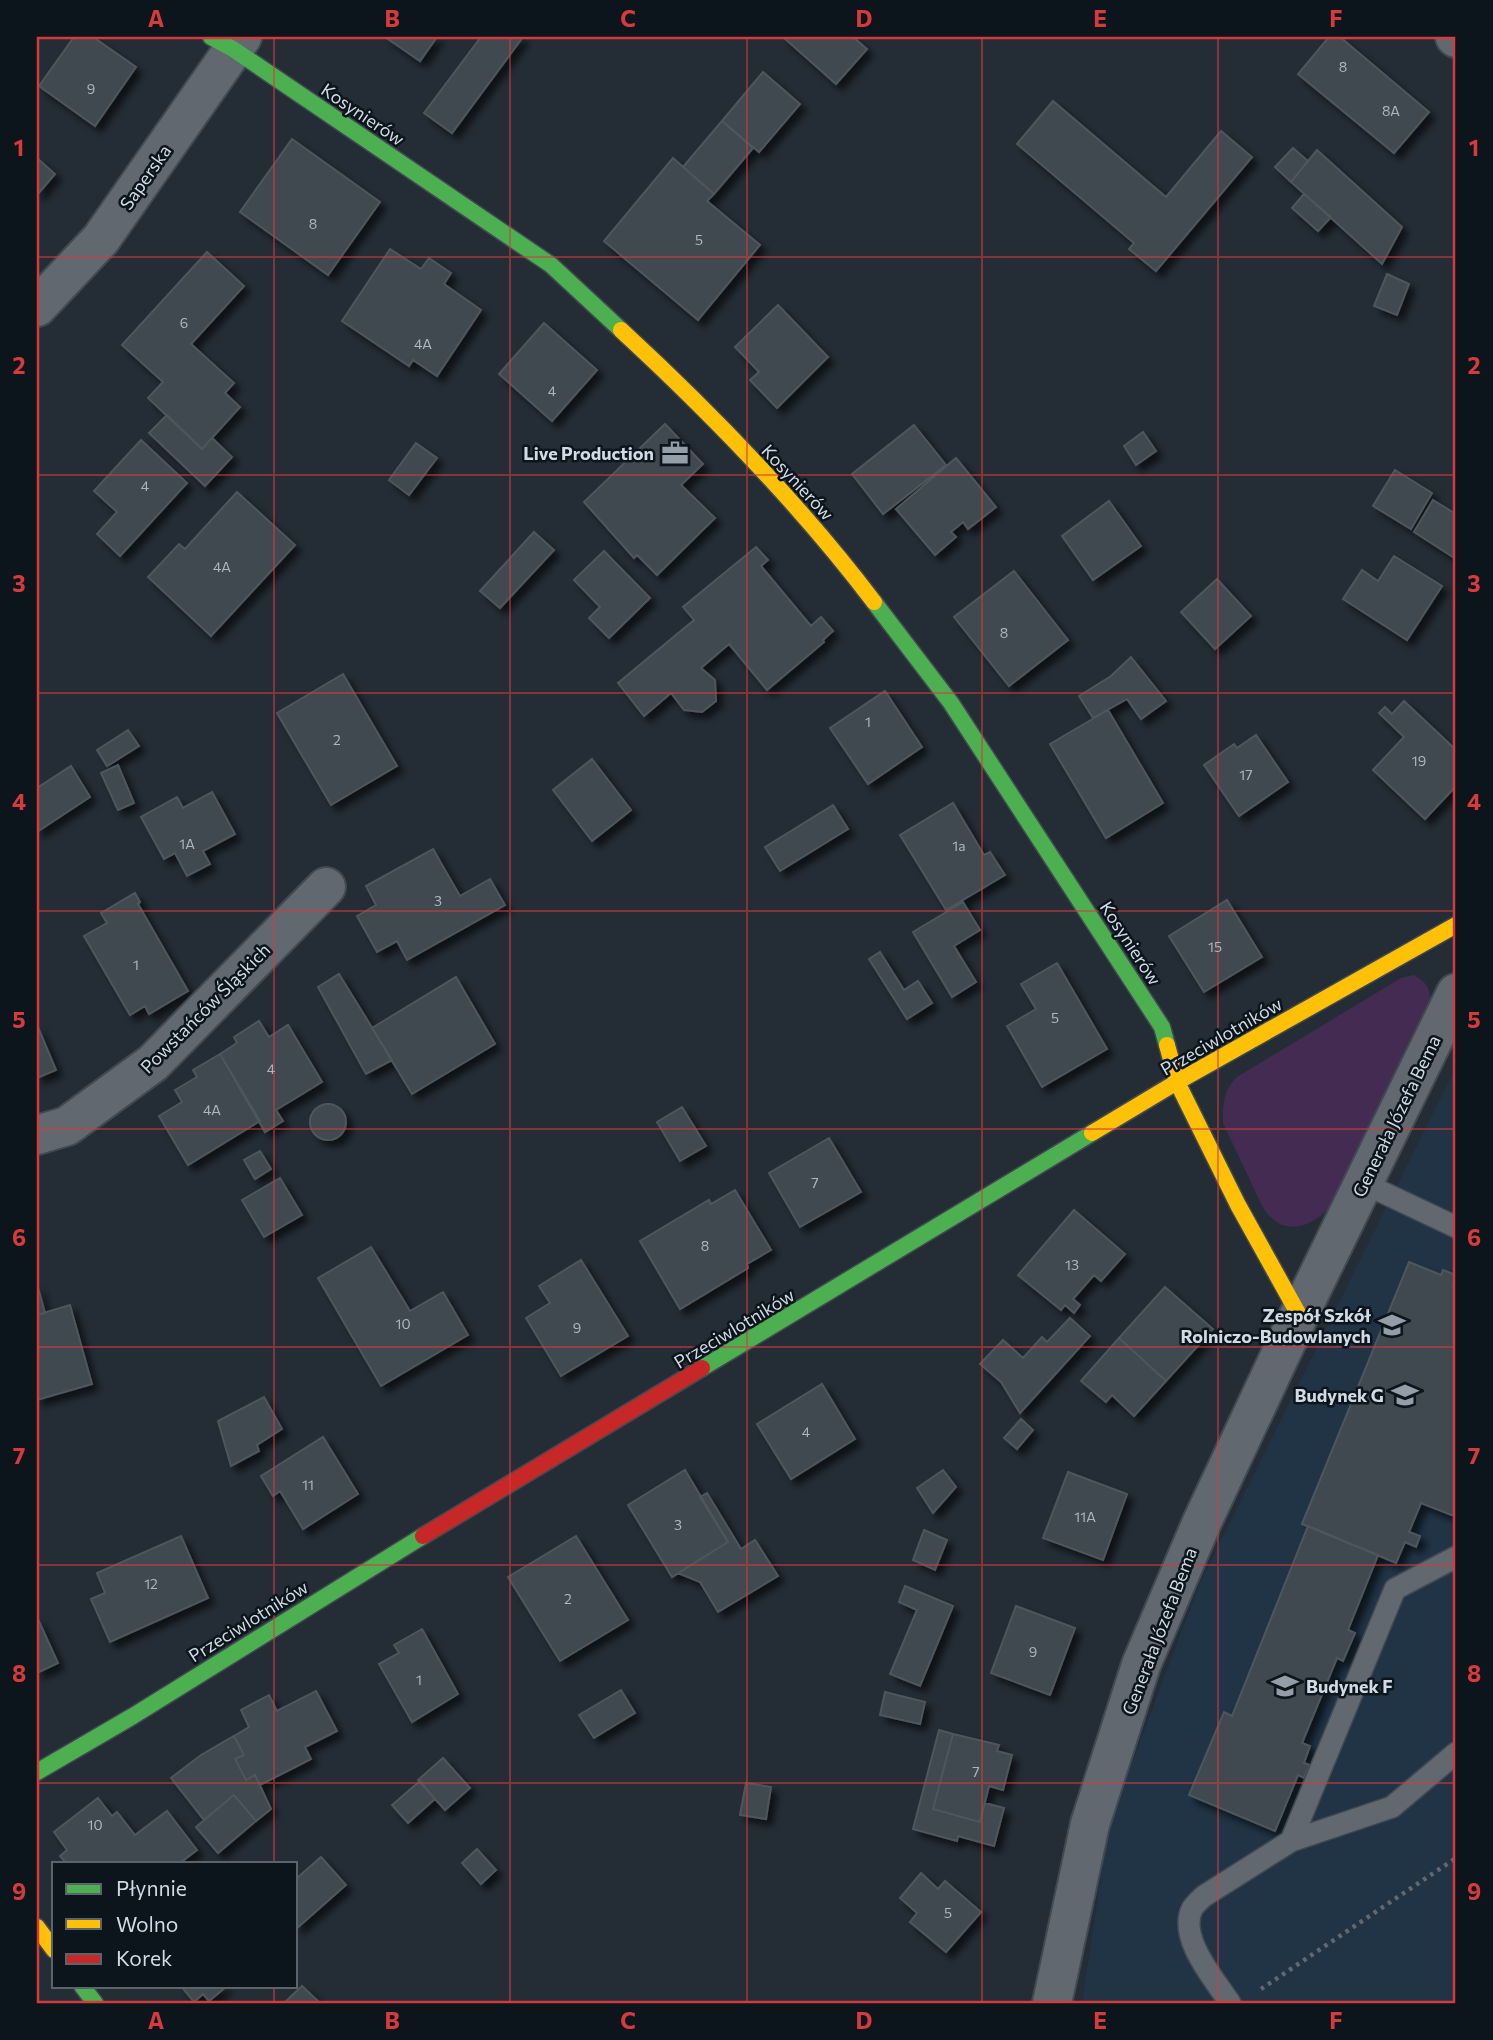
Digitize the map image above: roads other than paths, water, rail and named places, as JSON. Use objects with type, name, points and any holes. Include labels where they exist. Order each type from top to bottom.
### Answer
[{"type":"street","name":"Saperska","points":[[37,307],[101,239],[229,41]]},
{"type":"street","name":"Kosynierów","points":[[229,41],[551,265],[690,394],[833,548],[951,703],[1162,1027],[1177,1083]]},
{"type":"street","name":"Powstańców Śląskich","points":[[37,1135],[67,1126],[153,1063],[326,887]]},
{"type":"street","name":"Przeciwlotników","points":[[37,1772],[1177,1083],[1456,925]]},
{"type":"street","name":"Generała Józefa Bema","points":[[1052,2003],[1090,1824],[1141,1665],[1202,1522],[1299,1315],[1456,993]]},
{"type":"street","points":[[1177,1083],[1238,1205],[1299,1315]]},
{"type":"street","points":[[37,1927],[52,1947]]},
{"type":"street","points":[[84,1988],[95,2003]]},
{"type":"lane","points":[[1363,1183],[1456,1227]]},
{"type":"lane","points":[[1290,1842],[1395,1589],[1456,1557]]},
{"type":"lane","points":[[1230,2003],[1191,1938],[1188,1923],[1193,1907],[1203,1896],[1290,1842],[1392,1807],[1456,1753]]},
{"type":"place","name":"Live Production","points":[[675,453]]},
{"type":"place","name":"Zespół Szkół Rolniczo-Budowlanych","points":[[1392,1325]]},
{"type":"place","name":"Budynek G","points":[[1405,1395]]},
{"type":"place","name":"Budynek F","points":[[1285,1686]]}]
